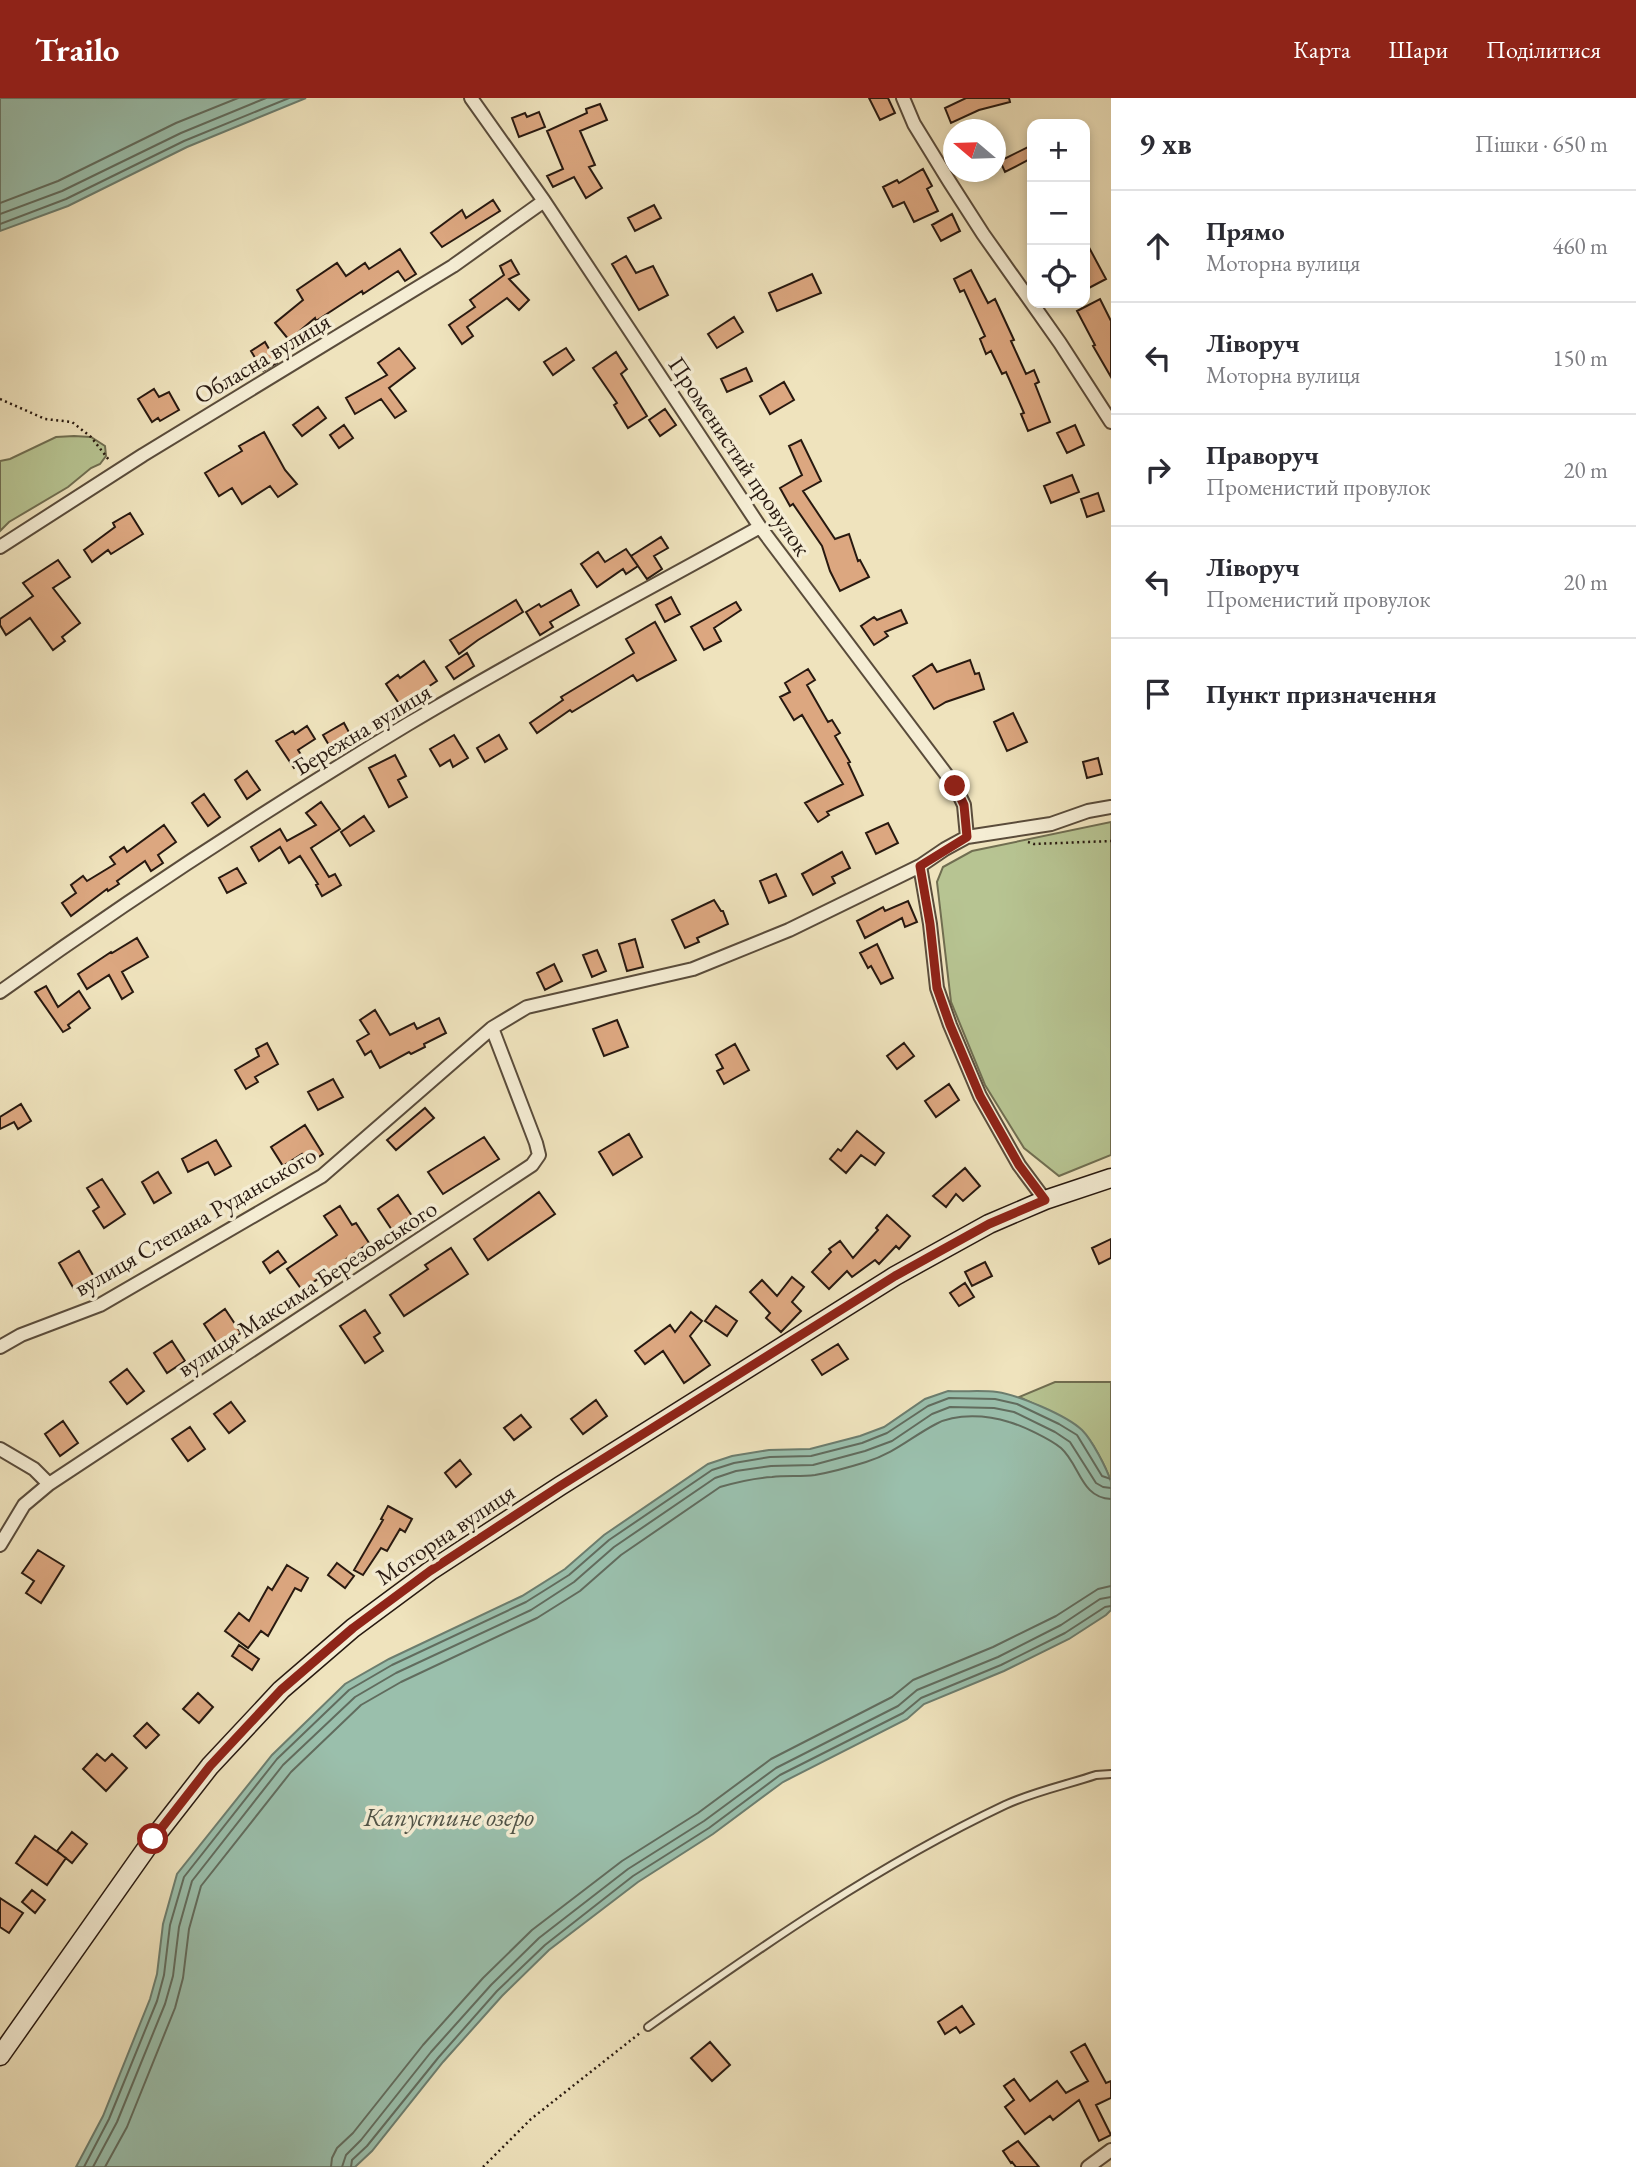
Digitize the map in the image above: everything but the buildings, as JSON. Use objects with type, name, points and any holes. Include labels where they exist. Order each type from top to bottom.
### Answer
[{"type":"street","name":"Променистий провулок","points":[[471,98],[544,201],[761,527],[955,786],[964,805],[967,837]]},
{"type":"street","points":[[903,98],[914,124],[956,191],[1111,422]]},
{"type":"street","name":"Обласна вулиця","points":[[0,547],[118,470],[453,266],[544,201]]},
{"type":"street","name":"Бережна вулиця","points":[[0,992],[83,932],[241,826],[411,722],[761,527]]},
{"type":"street","points":[[492,1028],[527,1007],[693,969],[789,930],[920,866],[967,837],[1051,824],[1088,811],[1111,807]]},
{"type":"street","points":[[920,866],[937,988],[950,1025],[980,1096],[1019,1165],[1045,1200]]},
{"type":"street","name":"вулиця Степана Руданського","points":[[0,1347],[21,1335],[100,1305],[322,1176],[492,1028]]},
{"type":"street","name":"вулиця Максима Березовського","points":[[0,1545],[24,1505],[49,1484],[532,1165],[539,1155],[537,1143],[492,1028]]},
{"type":"street","name":"Моторна вулиця","points":[[0,2056],[153,1839],[210,1766],[281,1690],[353,1628],[430,1571],[560,1486],[895,1276],[989,1224],[1045,1200],[1111,1178]]},
{"type":"street","points":[[0,1449],[33,1469],[49,1484]]},
{"type":"street","points":[[1088,2167],[1111,2150]]},
{"type":"lane","points":[[648,2027],[752,1953],[883,1869],[1007,1804],[1096,1775],[1111,1774]]},
{"type":"path","points":[[0,399],[45,419],[72,422],[91,437],[118,470]]},
{"type":"path","points":[[1002,832],[1034,844],[1111,841]]},
{"type":"path","points":[[483,2167],[531,2119],[648,2027]]},
{"type":"shaded area","points":[[56,437],[91,437],[105,446],[106,456],[100,464],[68,487],[9,522],[0,531],[0,461],[10,459]]},
{"type":"shaded area","points":[[1111,822],[1111,1155],[1059,1176],[1024,1148],[985,1085],[951,1002],[937,882],[943,867],[972,851]]},
{"type":"shaded area","points":[[1055,1382],[1111,1382],[1111,1482],[1098,1454],[1080,1429],[1059,1415],[1019,1397]]},
{"type":"water","points":[[0,98],[306,98],[187,147],[68,206],[0,231]]},
{"type":"water","name":"Капустине озеро","points":[[948,1391],[991,1391],[1017,1397],[1075,1424],[1090,1441],[1111,1482],[1111,1610],[1106,1615],[1069,1639],[1004,1671],[924,1704],[907,1719],[783,1782],[713,1834],[638,1882],[549,1950],[502,1996],[443,2062],[372,2151],[355,2167],[76,2167],[103,2116],[150,1999],[157,1974],[163,1924],[177,1874],[272,1755],[345,1684],[389,1659],[522,1596],[565,1569],[604,1535],[708,1464],[732,1456],[769,1450],[810,1449],[860,1436],[884,1427],[925,1399]]},
{"type":"route","points":[[153,1839],[210,1766],[281,1690],[353,1628],[430,1571],[560,1486],[895,1276],[989,1224],[1045,1200],[1019,1165],[980,1096],[937,988],[920,866],[967,837],[964,805],[955,786]]}]
